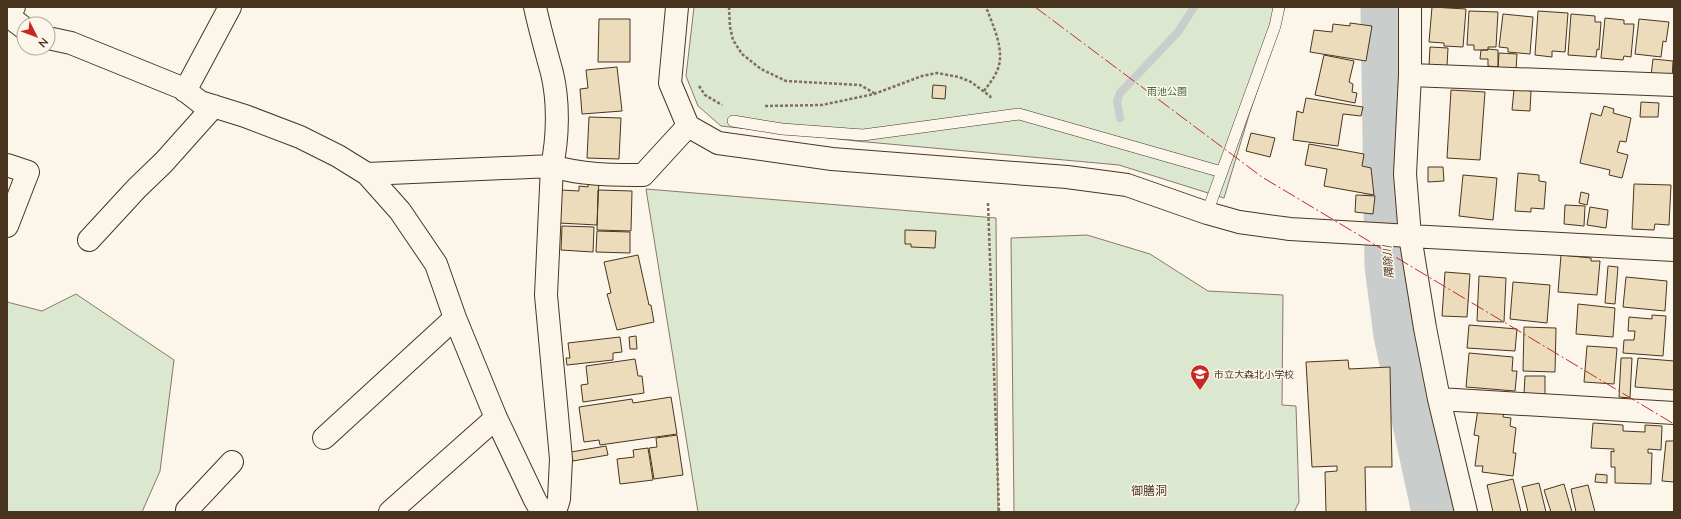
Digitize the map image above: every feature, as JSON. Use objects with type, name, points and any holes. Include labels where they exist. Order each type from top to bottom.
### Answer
[{"type":"street","points":[[14,7],[7,15],[16,22]]},
{"type":"street","points":[[185,91],[230,7]]},
{"type":"street","points":[[535,7],[542,40],[552,75],[557,116],[556,146],[552,166],[546,295],[561,459],[559,499],[555,512]]},
{"type":"street","points":[[677,7],[670,83],[688,126],[718,143],[825,158],[1067,176],[1127,185],[1239,222],[1290,229],[1674,250]]},
{"type":"street","points":[[1410,7],[1410,75],[1405,174],[1393,235],[1425,328],[1439,399],[1466,512]]},
{"type":"street","points":[[56,40],[71,43],[182,88],[200,102],[245,116],[300,137],[338,156],[367,174],[400,211],[436,264],[455,318],[496,418],[542,512]]},
{"type":"street","points":[[1410,75],[1674,85]]},
{"type":"street","points":[[89,240],[137,188],[164,162],[214,106]]},
{"type":"street","points":[[367,174],[552,166],[567,171],[643,175],[688,126]]},
{"type":"street","points":[[7,166],[28,172],[7,226]]},
{"type":"street","points":[[324,438],[455,318]]},
{"type":"street","points":[[1439,399],[1674,413]]},
{"type":"street","points":[[390,512],[496,418]]},
{"type":"street","points":[[189,512],[187,510],[232,462]]},
{"type":"lane","points":[[1207,212],[1275,26],[1279,7]]},
{"type":"lane","points":[[733,121],[782,129],[863,135],[1019,114],[1222,172]]},
{"type":"path","points":[[729,7],[730,27],[733,40],[742,54],[761,69],[786,81],[860,85],[874,94]]},
{"type":"path","points":[[984,91],[997,72],[999,60],[995,30],[986,7]]},
{"type":"path","points":[[759,106],[822,105],[874,94],[922,76],[937,73],[959,77],[971,82],[984,91],[990,96],[998,116]]},
{"type":"path","points":[[698,85],[705,95],[715,102],[720,105],[728,106]]},
{"type":"path","points":[[988,203],[999,512]]},
{"type":"green space","name":"雨池公園","points":[[694,7],[1285,7],[1249,115],[1224,198],[1119,165],[856,141],[721,126],[698,106],[686,76]]},
{"type":"green space","points":[[646,189],[996,218],[998,512],[698,512]]},
{"type":"green space","name":"市立大森北小学校","points":[[1087,235],[1150,254],[1208,291],[1283,295],[1282,405],[1296,406],[1299,502],[1294,512],[1014,512],[1011,238]]},
{"type":"green space","points":[[76,294],[174,360],[160,471],[142,512],[7,512],[7,302],[42,311]]},
{"type":"building","points":[[1432,7],[1466,9],[1463,47],[1444,46],[1444,43],[1429,42]]},
{"type":"building","points":[[1469,11],[1498,12],[1496,47],[1488,47],[1488,50],[1474,50],[1474,45],[1467,45]]},
{"type":"building","points":[[1538,11],[1568,13],[1565,52],[1552,51],[1552,57],[1535,55]]},
{"type":"building","points":[[1503,14],[1533,17],[1530,54],[1508,52],[1508,48],[1499,47]]},
{"type":"building","points":[[1571,14],[1595,16],[1595,22],[1601,22],[1599,50],[1597,49],[1596,57],[1568,55]]},
{"type":"building","points":[[1605,18],[1624,20],[1624,24],[1634,24],[1631,57],[1624,56],[1623,60],[1601,58]]},
{"type":"building","points":[[599,19],[630,19],[630,62],[598,62]]},
{"type":"building","points":[[1639,19],[1669,22],[1666,42],[1663,41],[1661,57],[1635,54]]},
{"type":"building","points":[[1350,23],[1372,26],[1366,61],[1310,52],[1314,30],[1332,32],[1333,24],[1350,26]]},
{"type":"building","points":[[1430,47],[1448,48],[1447,66],[1429,66]]},
{"type":"building","points":[[1481,50],[1498,50],[1498,67],[1488,66],[1488,59],[1480,59]]},
{"type":"building","points":[[1499,53],[1517,54],[1516,70],[1498,69]]},
{"type":"building","points":[[1324,55],[1354,61],[1349,82],[1353,84],[1352,92],[1357,93],[1355,103],[1315,95]]},
{"type":"building","points":[[1653,59],[1673,61],[1672,79],[1651,76]]},
{"type":"building","points":[[617,67],[622,111],[582,114],[580,89],[588,88],[586,70]]},
{"type":"building","points":[[933,85],[946,86],[945,99],[932,98]]},
{"type":"building","points":[[1514,89],[1531,91],[1530,111],[1512,110]]},
{"type":"building","points":[[1451,90],[1485,92],[1480,160],[1447,158]]},
{"type":"building","points":[[1306,98],[1363,107],[1361,116],[1343,114],[1338,146],[1293,140],[1297,111],[1303,113]]},
{"type":"building","points":[[1641,102],[1659,103],[1658,117],[1640,117]]},
{"type":"building","points":[[1604,106],[1614,109],[1613,113],[1631,118],[1626,142],[1620,141],[1617,152],[1628,155],[1622,178],[1609,175],[1610,170],[1580,163],[1591,113],[1601,116]]},
{"type":"building","points":[[589,117],[621,118],[619,159],[587,158]]},
{"type":"building","points":[[1251,133],[1275,138],[1270,157],[1246,151]]},
{"type":"building","points":[[1309,144],[1364,154],[1362,166],[1371,168],[1374,195],[1324,186],[1327,169],[1305,165]]},
{"type":"building","points":[[1428,167],[1443,167],[1444,181],[1428,182]]},
{"type":"building","points":[[1518,173],[1539,175],[1539,181],[1546,182],[1544,209],[1531,208],[1531,212],[1515,211]]},
{"type":"building","points":[[1463,175],[1497,178],[1493,220],[1459,216]]},
{"type":"building","points":[[588,179],[599,179],[597,225],[559,223],[561,190],[579,191],[579,186],[588,187]]},
{"type":"building","points":[[1634,184],[1671,185],[1669,225],[1655,224],[1654,230],[1632,229]]},
{"type":"building","points":[[598,190],[632,191],[631,231],[597,230]]},
{"type":"building","points":[[1581,192],[1589,194],[1587,205],[1579,203]]},
{"type":"building","points":[[1356,195],[1375,196],[1373,214],[1355,212]]},
{"type":"building","points":[[1565,205],[1585,206],[1584,226],[1564,224]]},
{"type":"building","points":[[1590,207],[1608,210],[1606,228],[1587,225]]},
{"type":"building","points":[[562,226],[594,227],[593,252],[561,250]]},
{"type":"building","points":[[905,230],[936,231],[935,248],[911,247],[911,244],[905,244]]},
{"type":"building","points":[[597,231],[630,232],[630,253],[596,252]]},
{"type":"building","points":[[638,255],[654,322],[617,330],[607,294],[611,293],[604,262]]},
{"type":"building","points":[[1561,255],[1591,258],[1591,261],[1600,261],[1597,295],[1558,292]]},
{"type":"building","points":[[1608,266],[1618,267],[1615,304],[1605,303]]},
{"type":"building","points":[[1445,272],[1470,274],[1467,317],[1442,316]]},
{"type":"building","points":[[1479,276],[1506,278],[1504,322],[1477,321]]},
{"type":"building","points":[[1626,277],[1667,281],[1665,311],[1623,307]]},
{"type":"building","points":[[1513,282],[1550,285],[1547,323],[1510,319]]},
{"type":"building","points":[[1578,304],[1615,308],[1613,337],[1576,334]]},
{"type":"building","points":[[1652,315],[1666,316],[1663,356],[1623,353],[1624,340],[1634,340],[1635,331],[1628,331],[1629,317],[1652,319]]},
{"type":"building","points":[[1469,325],[1517,329],[1515,351],[1467,348]]},
{"type":"building","points":[[1524,327],[1556,328],[1555,372],[1523,371]]},
{"type":"building","points":[[636,336],[637,349],[630,349],[629,337]]},
{"type":"building","points":[[620,337],[622,352],[613,353],[613,360],[567,365],[566,358],[570,358],[568,343]]},
{"type":"building","points":[[1587,346],[1617,348],[1614,384],[1584,382]]},
{"type":"building","points":[[1469,353],[1513,357],[1512,371],[1517,371],[1515,391],[1466,387]]},
{"type":"building","points":[[1621,358],[1632,358],[1630,398],[1619,397]]},
{"type":"building","points":[[1638,358],[1674,361],[1674,390],[1635,387]]},
{"type":"building","points":[[635,359],[638,376],[642,376],[644,393],[583,402],[581,385],[588,384],[586,366]]},
{"type":"building","points":[[1348,360],[1349,369],[1390,367],[1392,467],[1365,467],[1366,512],[1326,512],[1325,472],[1337,471],[1337,466],[1312,467],[1306,362]]},
{"type":"building","points":[[1525,376],[1545,376],[1545,395],[1524,394]]},
{"type":"building","points":[[671,397],[677,434],[600,445],[599,440],[584,442],[579,407],[632,399],[633,403]]},
{"type":"building","points":[[1478,409],[1504,412],[1503,417],[1511,418],[1510,426],[1516,428],[1513,453],[1516,453],[1513,476],[1482,472],[1483,466],[1475,466],[1479,436],[1474,435]]},
{"type":"building","points":[[1593,423],[1623,425],[1623,431],[1645,432],[1645,425],[1662,426],[1661,450],[1648,449],[1648,453],[1652,453],[1651,484],[1615,483],[1615,467],[1611,467],[1611,451],[1614,452],[1614,449],[1591,448]]},
{"type":"building","points":[[677,435],[683,475],[654,479],[649,448],[657,447],[656,438]]},
{"type":"building","points":[[1666,441],[1674,441],[1674,482],[1662,481]]},
{"type":"building","points":[[606,446],[608,455],[573,461],[571,452]]},
{"type":"building","points":[[648,448],[653,480],[620,484],[617,459],[634,457],[633,450]]},
{"type":"building","points":[[1596,474],[1607,475],[1607,483],[1595,482]]},
{"type":"building","points":[[1513,479],[1521,512],[1493,512],[1487,485]]},
{"type":"building","points":[[1539,483],[1546,512],[1528,512],[1522,487]]},
{"type":"building","points":[[1564,484],[1572,512],[1551,512],[1544,490]]},
{"type":"building","points":[[1588,485],[1595,512],[1576,512],[1571,489]]},
{"type":"waterway","points":[[1120,118],[1117,101],[1120,93],[1178,32],[1194,7]]},
{"type":"waterway","name":"隅除川","points":[[1383,7],[1387,266],[1396,335],[1434,512]]},
{"type":"power","points":[[1035,7],[1262,177],[1674,424]]},
{"type":"place","name":"市立大森北小学校","points":[[1200,391]]},
{"type":"district","name":"御膳洞","points":[[1149,491]]}]
